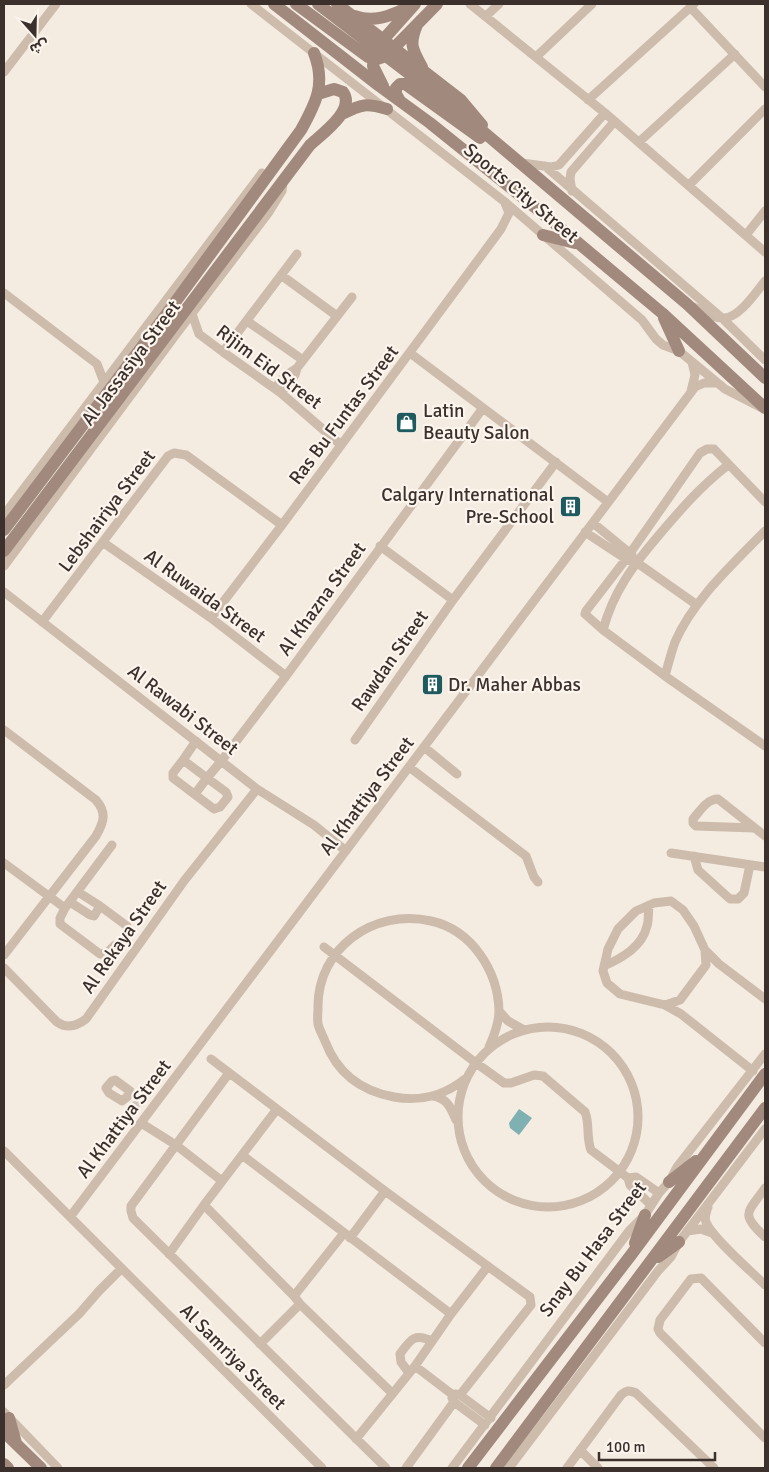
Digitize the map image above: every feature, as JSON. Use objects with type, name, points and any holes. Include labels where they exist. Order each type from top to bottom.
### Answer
[{"type":"street","points":[[4,72],[56,4]]},
{"type":"street","name":"Sports City Street","points":[[251,4],[387,108],[527,220],[642,320],[656,340],[679,351],[715,383],[746,401],[765,409]]},
{"type":"street","name":"Sports City Street","points":[[274,4],[430,123],[579,244],[662,314],[765,409]]},
{"type":"street","points":[[296,4],[376,49],[389,52],[426,73],[466,104],[492,140]]},
{"type":"street","points":[[318,4],[376,49]]},
{"type":"street","points":[[337,4],[352,16],[381,59],[437,4]]},
{"type":"street","points":[[470,4],[605,113],[765,252]]},
{"type":"street","points":[[486,16],[498,4]]},
{"type":"street","points":[[536,57],[592,4]]},
{"type":"street","points":[[387,92],[377,75],[376,49],[414,5]]},
{"type":"street","points":[[352,16],[378,19],[414,5]]},
{"type":"street","points":[[588,100],[692,5],[765,87]]},
{"type":"street","points":[[419,21],[412,45],[426,73]]},
{"type":"street","name":"Sports City Street","points":[[389,52],[687,304],[765,378]]},
{"type":"street","points":[[314,53],[320,72],[318,94],[334,89],[343,92],[347,100],[342,114]]},
{"type":"street","points":[[639,142],[735,54]]},
{"type":"street","points":[[400,101],[396,94],[396,88],[400,84],[405,84],[465,128],[506,151]]},
{"type":"street","name":"Al Jassasiya Street","points":[[4,515],[142,347],[302,130],[318,94]]},
{"type":"street","points":[[342,114],[357,107],[371,104],[387,108]]},
{"type":"street","points":[[689,185],[765,109]]},
{"type":"street","points":[[545,166],[556,166],[562,163],[605,113]]},
{"type":"street","name":"Al Jassasiya Street","points":[[5,556],[154,352],[310,145],[342,114]]},
{"type":"street","points":[[572,191],[571,172],[614,122]]},
{"type":"street","name":"Al Jassasiya Street","points":[[4,530],[90,408],[104,382],[263,172],[279,162]]},
{"type":"street","name":"Sports City Street","points":[[520,163],[545,166],[723,319],[765,360]]},
{"type":"street","name":"Al Jassasiya Street","points":[[5,556],[277,201],[282,191],[283,181]]},
{"type":"street","name":"Ras Bu Funtas Street","points":[[210,618],[282,525],[501,229],[508,213],[505,202]]},
{"type":"street","points":[[746,235],[765,211]]},
{"type":"street","points":[[501,229],[515,219],[527,220]]},
{"type":"street","points":[[543,234],[579,244]]},
{"type":"street","points":[[223,352],[297,254]]},
{"type":"street","points":[[282,275],[337,316]]},
{"type":"street","points":[[687,304],[723,319],[738,314],[765,283]]},
{"type":"street","points":[[4,293],[97,364],[104,382]]},
{"type":"street","points":[[278,391],[294,375],[297,368],[352,297]]},
{"type":"street","name":"Rijim Eid Street","points":[[192,314],[199,334],[278,391],[341,445]]},
{"type":"street","points":[[662,314],[679,351]]},
{"type":"street","points":[[738,314],[736,327],[742,338]]},
{"type":"street","points":[[248,321],[303,360]]},
{"type":"street","name":"Rijim Eid Street","points":[[177,333],[199,334]]},
{"type":"street","points":[[154,352],[168,345]]},
{"type":"street","points":[[129,350],[142,347]]},
{"type":"street","points":[[410,353],[608,502]]},
{"type":"street","points":[[691,393],[695,375],[692,362]]},
{"type":"street","points":[[97,364],[117,365]]},
{"type":"street","name":"Al Khattiya Street","points":[[70,1218],[691,393],[699,385],[715,383]]},
{"type":"street","name":"Al Khazna Street","points":[[195,794],[286,676],[483,408]]},
{"type":"street","points":[[764,742],[665,676],[603,630],[587,616],[586,611],[700,453],[706,449],[714,449],[765,502]]},
{"type":"street","name":"Lebshairiya Street","points":[[42,622],[104,543],[168,456],[174,453],[186,455],[282,525]]},
{"type":"street","name":"Rawdan Street","points":[[355,740],[453,600],[556,462]]},
{"type":"street","points":[[603,630],[608,613],[636,562],[681,508],[705,483],[728,465]]},
{"type":"street","points":[[670,495],[681,508]]},
{"type":"street","points":[[4,501],[15,500]]},
{"type":"street","points":[[593,522],[636,562],[697,605]]},
{"type":"street","points":[[665,676],[675,643],[697,605],[765,531]]},
{"type":"street","points":[[585,532],[628,555]]},
{"type":"street","name":"Al Ruwaida Street","points":[[104,543],[210,618],[286,676]]},
{"type":"street","name":"Rawdan Street","points":[[380,546],[453,600]]},
{"type":"street","name":"Al Rawabi Street","points":[[4,592],[257,788],[314,825],[346,851]]},
{"type":"street","points":[[4,730],[96,800],[102,807],[103,815],[102,824],[96,836],[4,956]]},
{"type":"street","points":[[183,760],[226,792],[228,797],[220,807],[214,808],[173,778],[173,773],[196,740]]},
{"type":"street","points":[[424,747],[458,774]]},
{"type":"street","points":[[409,767],[526,856],[531,872],[538,882]]},
{"type":"street","name":"Al Rekaya Street","points":[[4,968],[62,1025],[74,1026],[80,1024],[86,1019],[184,881],[257,788]]},
{"type":"street","points":[[755,828],[696,826],[693,823],[693,819],[708,802],[718,799],[755,828],[765,836]]},
{"type":"street","points":[[112,845],[68,905],[60,918],[60,924],[100,954],[107,953],[115,945]]},
{"type":"street","points":[[671,853],[765,867]]},
{"type":"street","points":[[694,856],[698,870],[730,899],[738,899],[744,893],[750,865]]},
{"type":"street","points":[[4,863],[48,897],[92,916],[100,906]]},
{"type":"street","points":[[78,892],[127,926]]},
{"type":"street","points":[[759,1072],[681,1014],[665,1005],[620,994],[607,983],[603,971],[608,949],[618,929],[636,912],[654,903],[671,901],[683,910],[694,926],[705,950],[719,964],[765,999]]},
{"type":"street","points":[[604,966],[620,959],[639,944],[648,926],[649,906]]},
{"type":"street","points":[[465,1078],[458,1101],[457,1123],[461,1144],[470,1164],[484,1181],[501,1195],[521,1204],[543,1207],[565,1206],[586,1199],[604,1187],[619,1172],[631,1153],[637,1132],[638,1110],[634,1089],[625,1069],[611,1052],[594,1039],[574,1030],[552,1027],[524,1030],[501,1040],[489,1048],[465,1078],[445,1092],[433,1096],[406,1099],[377,1094],[351,1080],[331,1057],[318,1023],[318,995],[324,972],[331,959],[346,942],[365,928],[391,919],[420,918],[437,922],[463,936],[483,957],[493,977],[499,1011],[496,1030],[489,1048]]},
{"type":"street","points":[[324,947],[504,1083],[511,1084],[534,1075],[543,1076],[585,1112],[588,1118],[588,1143],[591,1150],[628,1178],[630,1185],[648,1210],[631,1255]]},
{"type":"street","points":[[665,1005],[680,1000],[706,965],[705,950]]},
{"type":"street","points":[[706,965],[719,964]]},
{"type":"street","points":[[680,1000],[681,1014]]},
{"type":"street","points":[[499,1011],[508,1021],[524,1030]]},
{"type":"street","name":"Snay Bu Hasa Street","points":[[468,1468],[709,1150],[759,1072],[765,1054]]},
{"type":"street","points":[[211,1059],[386,1192],[530,1297],[532,1301],[531,1305],[456,1398],[406,1468]]},
{"type":"street","name":"Snay Bu Hasa Street","points":[[452,1468],[629,1231],[670,1182],[677,1167],[759,1072]]},
{"type":"street","points":[[229,1073],[131,1206],[130,1211],[133,1218],[386,1468]]},
{"type":"street","points":[[433,1096],[442,1098],[447,1103],[457,1123]]},
{"type":"street","points":[[133,1102],[149,1113]]},
{"type":"street","points":[[496,1468],[765,1108]]},
{"type":"street","points":[[169,1254],[277,1109]]},
{"type":"street","points":[[141,1122],[176,1145],[222,1181]]},
{"type":"street","points":[[510,1468],[658,1271],[672,1257],[679,1242],[765,1129]]},
{"type":"street","points":[[670,1182],[709,1150]]},
{"type":"street","name":"Al Samriya Street","points":[[4,1151],[322,1468]]},
{"type":"street","points":[[242,1156],[451,1314]]},
{"type":"street","points":[[628,1178],[636,1177],[659,1193]]},
{"type":"street","points":[[765,1188],[748,1211],[748,1218],[751,1224],[765,1237]]},
{"type":"street","points":[[294,1296],[386,1192]]},
{"type":"street","points":[[710,1202],[705,1214],[712,1234]]},
{"type":"street","points":[[204,1205],[300,1304],[392,1393]]},
{"type":"street","points":[[687,1231],[701,1229],[712,1234],[765,1285]]},
{"type":"street","points":[[643,1270],[679,1242]]},
{"type":"street","points":[[356,1439],[412,1369],[488,1266]]},
{"type":"street","points":[[4,1385],[79,1314],[121,1269]]},
{"type":"street","points":[[764,1340],[701,1278],[691,1279],[658,1325],[660,1333],[765,1438]]},
{"type":"street","points":[[260,1344],[300,1304]]},
{"type":"street","points":[[432,1341],[421,1336],[414,1338],[400,1354],[401,1362],[456,1398],[488,1422]]},
{"type":"street","points":[[567,1468],[621,1395],[631,1390],[714,1468]]},
{"type":"street","points":[[6,1415],[17,1445]]},
{"type":"street","points":[[6,1415],[58,1468]]},
{"type":"street","points":[[4,1432],[41,1468]]},
{"type":"street","points":[[580,1450],[598,1468]]},
{"type":"street","points":[[4,1464],[8,1468]]},
{"type":"water","points":[[519,1109],[532,1118],[519,1135],[510,1128],[509,1123]]},
{"type":"tunnel","points":[[133,1102],[140,1107]]},
{"type":"place","name":"Latin Beauty Salon","points":[[407,422]]},
{"type":"place","name":"Calgary International Pre-School","points":[[570,506]]},
{"type":"place","name":"Dr. Maher Abbas","points":[[432,685]]}]
